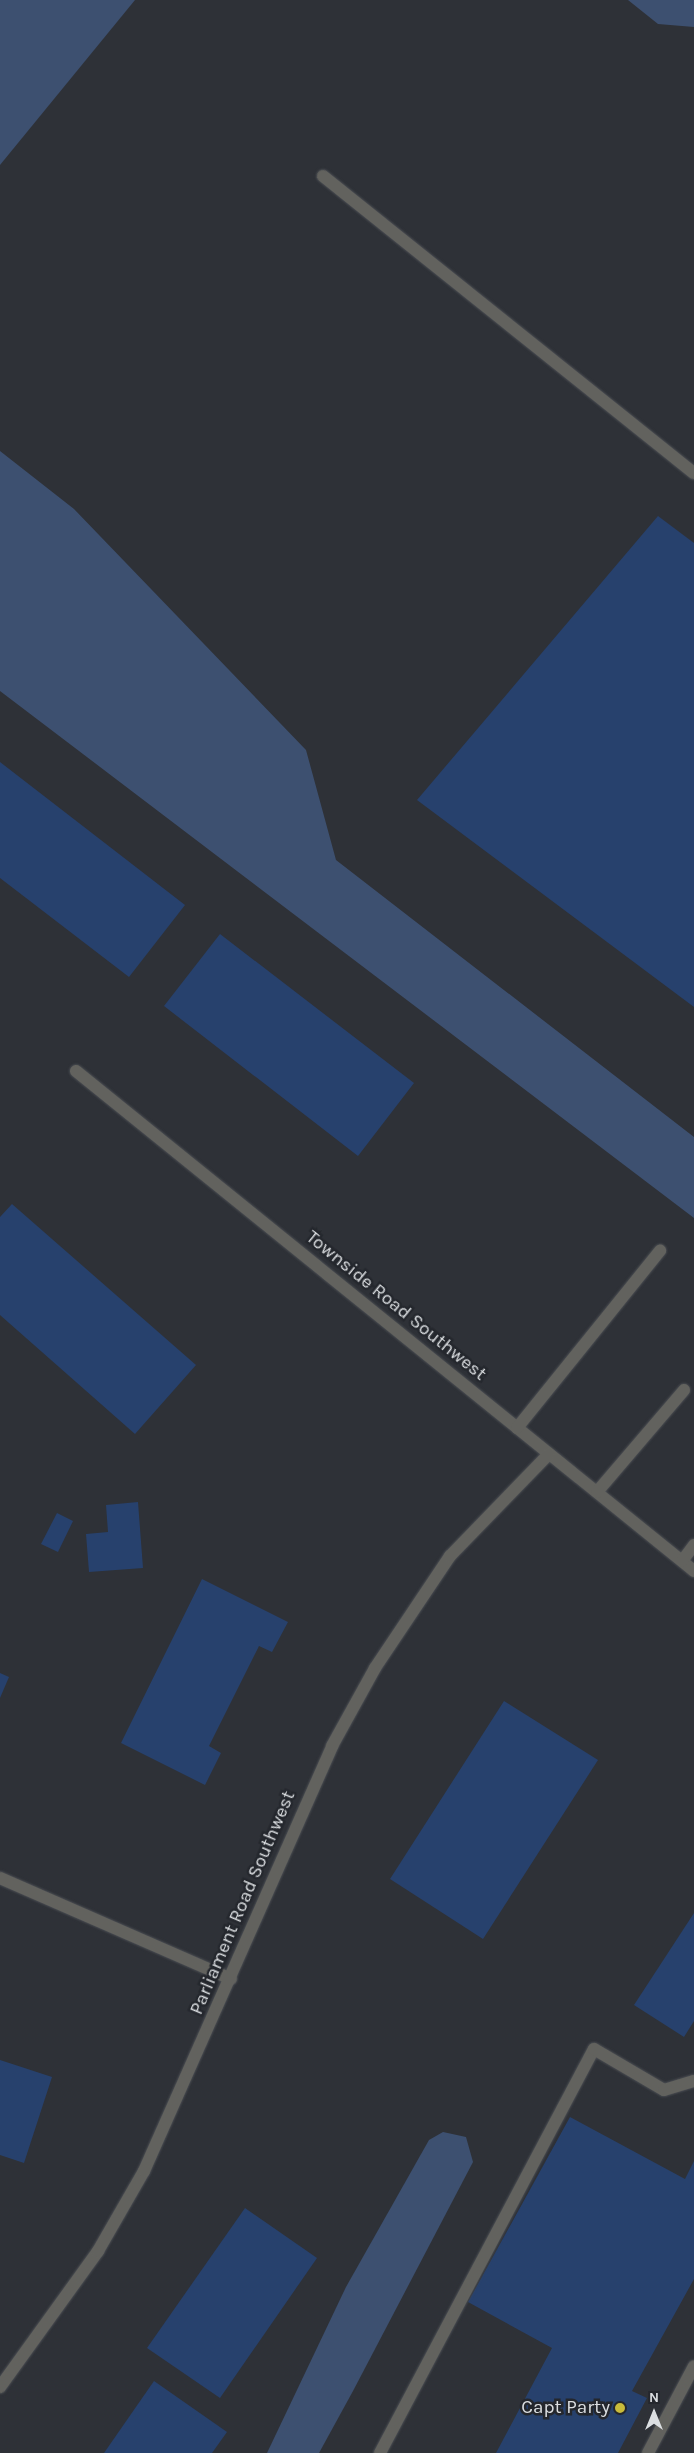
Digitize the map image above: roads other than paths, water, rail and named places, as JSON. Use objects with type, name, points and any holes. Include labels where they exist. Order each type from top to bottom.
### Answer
[{"type":"street","points":[[323,176],[694,473]]},
{"type":"street","name":"Townside Road Southwest","points":[[76,1071],[694,1571]]},
{"type":"street","points":[[517,1428],[660,1251]]},
{"type":"street","points":[[598,1492],[684,1390]]},
{"type":"street","name":"Parliament Road Southwest","points":[[0,2387],[98,2251],[144,2171],[332,1746],[375,1668],[450,1556],[549,1454]]},
{"type":"street","points":[[682,1560],[694,1545]]},
{"type":"street","points":[[0,1878],[231,1978]]},
{"type":"street","points":[[380,2453],[594,2049],[664,2090],[694,2081]]},
{"type":"street","points":[[648,2453],[694,2366]]},
{"type":"place","name":"Capt Party","points":[[620,2408]]}]
